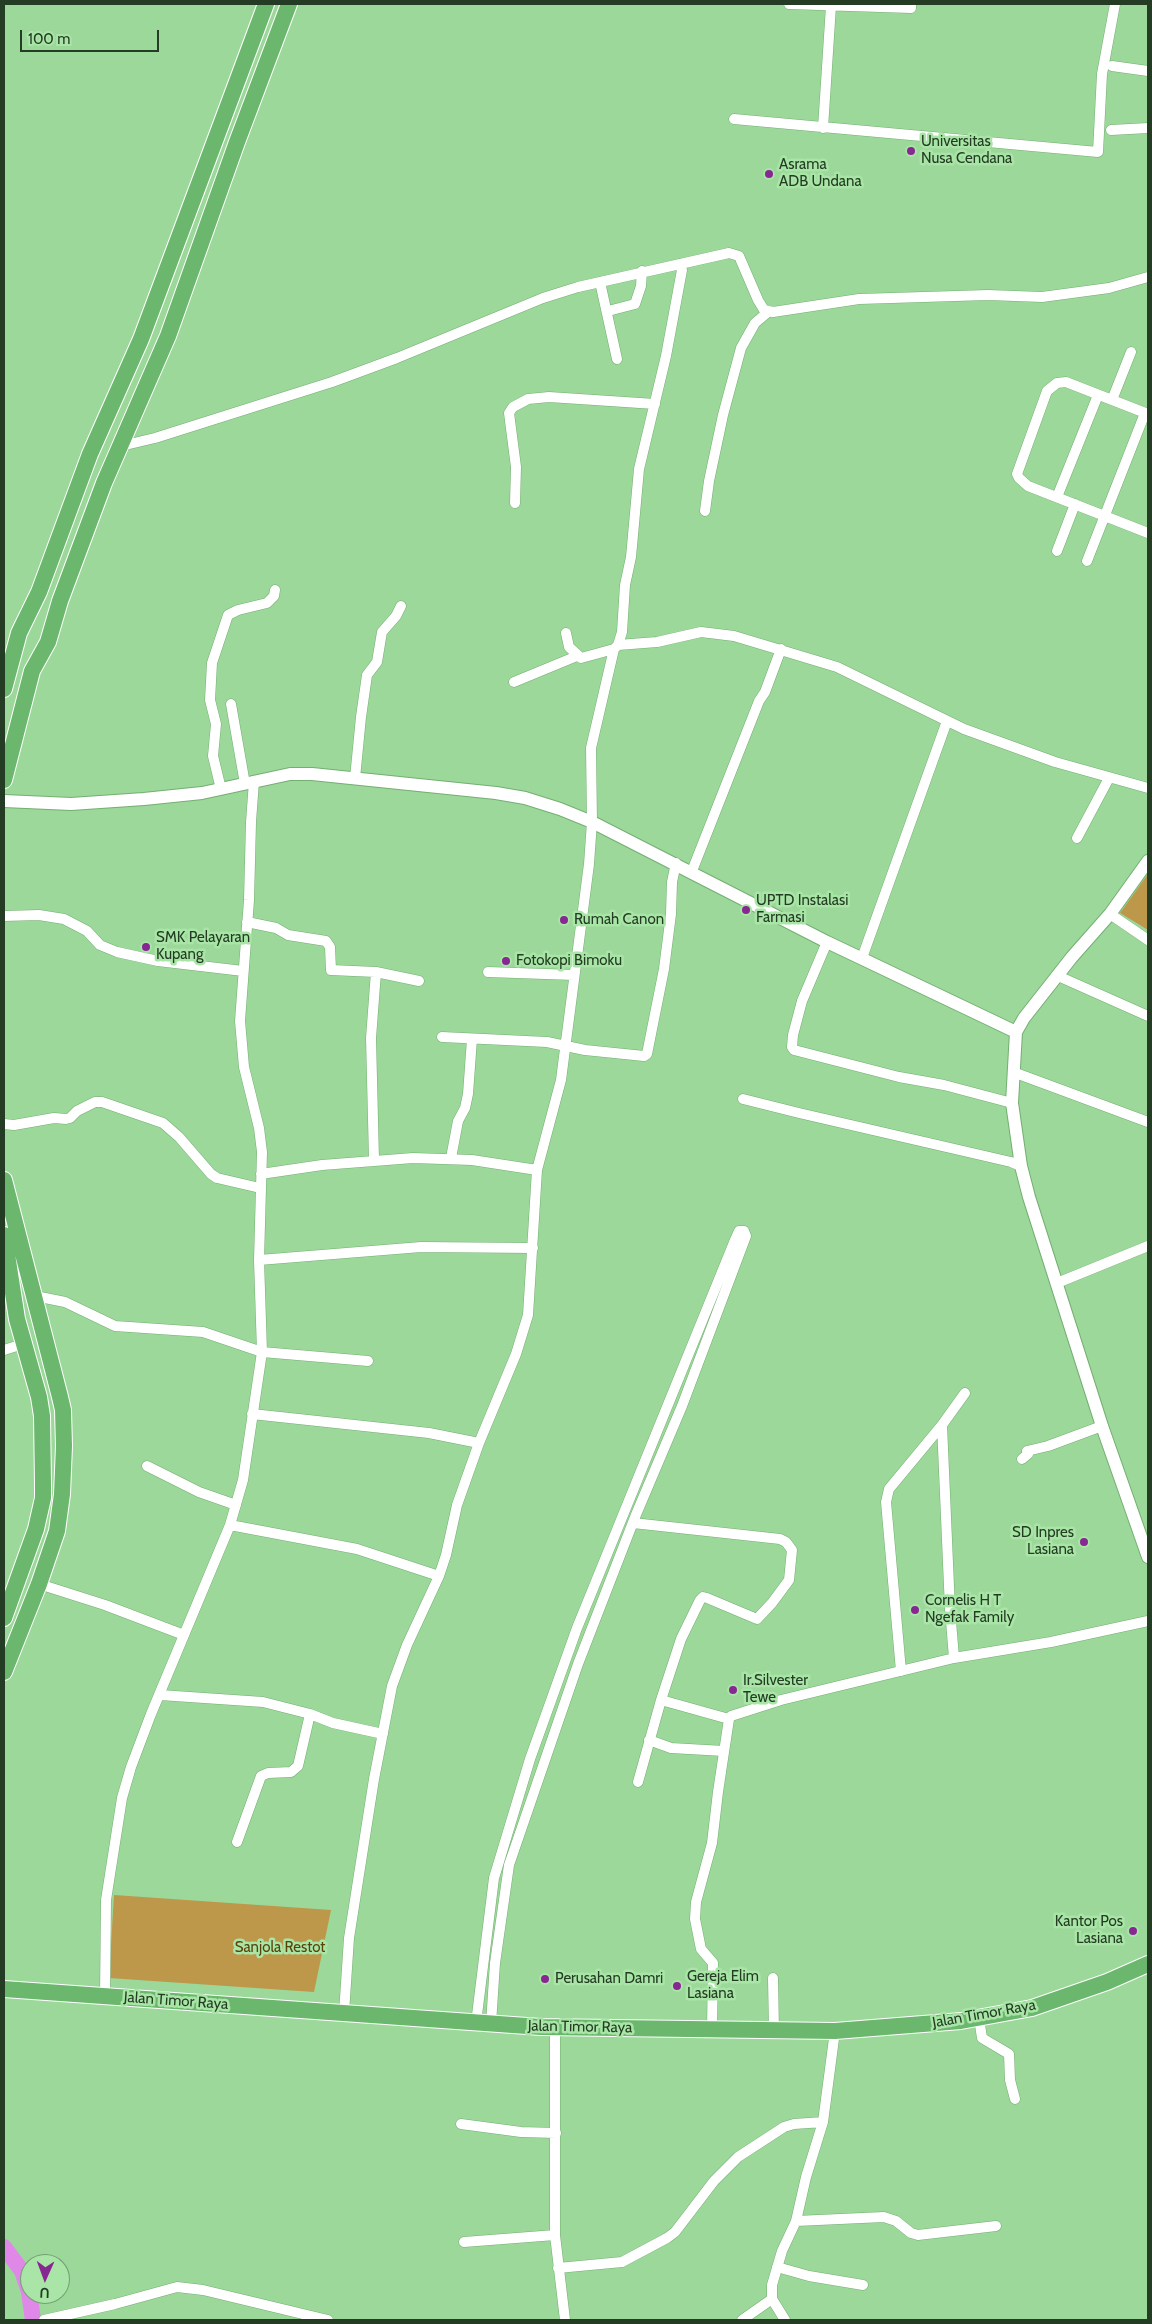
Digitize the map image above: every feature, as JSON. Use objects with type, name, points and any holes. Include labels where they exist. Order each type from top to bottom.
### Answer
[{"type":"highway","points":[[4,689],[19,633],[39,592],[79,484],[141,339],[266,4]]},
{"type":"highway","points":[[4,780],[32,670],[48,642],[60,601],[100,494],[168,336],[237,142],[289,4]]},
{"type":"highway","points":[[216,134],[237,142]]},
{"type":"highway","points":[[79,484],[100,494]]},
{"type":"highway","points":[[4,1180],[63,1410],[64,1446],[60,1513],[57,1531],[39,1584],[4,1672]]},
{"type":"highway","points":[[4,1235],[6,1272],[23,1344],[39,1397],[43,1446],[43,1484],[40,1513],[4,1618]]},
{"type":"highway","points":[[11,1290],[34,1291]]},
{"type":"highway","points":[[43,1446],[64,1446]]},
{"type":"highway","name":"Jalan Timor Raya","points":[[4,1989],[555,2027],[835,2031],[902,2027],[979,2018],[1032,2008],[1107,1982],[1148,1964]]},
{"type":"street","points":[[789,4],[911,8],[911,4]]},
{"type":"street","points":[[734,119],[1098,152],[1102,74],[1115,4]]},
{"type":"street","points":[[823,128],[831,6]]},
{"type":"street","points":[[1112,66],[1148,71]]},
{"type":"street","points":[[1111,130],[1148,128]]},
{"type":"street","points":[[121,446],[156,438],[286,398],[397,358],[543,298],[642,271],[729,253],[735,254],[739,256],[758,300],[764,310],[768,312]]},
{"type":"street","points":[[344,2013],[349,1938],[374,1779],[392,1686],[400,1660],[439,1576],[446,1555],[457,1505],[525,1326],[530,1300],[537,1170],[561,1080],[589,864],[592,822],[591,748],[616,647],[622,632],[625,585],[631,557],[639,469],[655,404],[681,276],[682,267],[680,264]]},
{"type":"street","points":[[608,311],[635,304],[641,286],[642,271]]},
{"type":"street","points":[[705,511],[709,480],[723,415],[741,348],[755,323],[768,312],[859,299],[988,295],[1042,296],[1109,288],[1148,277]]},
{"type":"street","points":[[600,282],[608,311],[617,359]]},
{"type":"street","points":[[1112,400],[1131,352]]},
{"type":"street","points":[[1087,561],[1105,516],[1147,414],[1061,382],[1052,386],[1047,391],[1017,474],[1018,478],[1028,486],[1075,504],[1105,516],[1148,533]]},
{"type":"street","points":[[1057,497],[1098,395]]},
{"type":"street","points":[[515,503],[516,467],[509,413],[513,407],[528,399],[550,397],[655,404]]},
{"type":"street","points":[[1057,551],[1075,504]]},
{"type":"street","points":[[220,789],[213,756],[216,724],[210,700],[212,663],[228,615],[238,610],[267,603],[274,596],[275,590]]},
{"type":"street","points":[[355,778],[360,717],[368,675],[377,662],[382,632],[396,616],[401,606]]},
{"type":"street","points":[[566,633],[569,647],[581,658],[616,647],[657,642],[700,632],[719,633],[781,649],[837,667],[964,730],[1055,762],[1148,788]]},
{"type":"street","points":[[692,871],[781,649]]},
{"type":"street","points":[[514,682],[577,656]]},
{"type":"street","points":[[104,1996],[106,1900],[122,1798],[140,1740],[230,1525],[243,1480],[262,1352],[259,1260],[262,1152],[259,1128],[244,1066],[240,1037],[251,822],[250,783],[231,704]]},
{"type":"street","points":[[862,958],[947,721]]},
{"type":"street","points":[[4,802],[71,804],[178,796],[290,774],[355,778],[496,793],[560,809],[592,822],[692,871],[828,942],[1016,1032]]},
{"type":"street","points":[[1077,838],[1108,778]]},
{"type":"street","points":[[1148,861],[1110,914],[1024,1018],[1016,1032],[1012,1104],[1021,1166],[1102,1426],[1148,1558]]},
{"type":"street","points":[[442,1037],[547,1042],[592,1051],[644,1056],[647,1054],[664,969],[671,914],[672,882],[676,863]]},
{"type":"street","points":[[1110,914],[1148,940]]},
{"type":"street","points":[[4,916],[39,915],[64,919],[87,931],[100,945],[117,952],[158,961],[243,971]]},
{"type":"street","points":[[247,922],[276,928],[288,935],[326,941],[330,947],[331,970],[376,972],[419,981]]},
{"type":"street","points":[[828,942],[802,1001],[793,1035],[792,1048],[794,1050],[899,1077],[944,1085],[1012,1104]]},
{"type":"street","points":[[374,1160],[371,1038],[376,972]]},
{"type":"street","points":[[488,972],[574,975]]},
{"type":"street","points":[[1058,976],[1148,1016]]},
{"type":"street","points":[[451,1158],[458,1121],[465,1108],[468,1094],[472,1039]]},
{"type":"street","points":[[1013,1072],[1148,1122]]},
{"type":"street","points":[[744,1099],[799,1114],[1011,1162],[1021,1166]]},
{"type":"street","points":[[4,1124],[24,1124],[54,1118],[66,1119],[70,1118],[76,1110],[95,1102],[102,1102],[163,1123],[179,1137],[211,1174],[217,1178],[260,1188]]},
{"type":"street","points":[[261,1174],[374,1160],[451,1158],[537,1170]]},
{"type":"street","points":[[739,1231],[744,1231],[746,1236],[682,1406],[633,1523],[578,1664],[509,1865],[484,2023],[492,1890],[497,1864],[530,1759],[566,1661],[735,1240],[739,1231]]},
{"type":"street","points":[[1057,1283],[1148,1246]]},
{"type":"street","points":[[259,1260],[421,1247],[533,1248]]},
{"type":"street","points":[[34,1291],[65,1302],[116,1326],[203,1332],[262,1352],[368,1361]]},
{"type":"street","points":[[4,1350],[23,1344]]},
{"type":"street","points":[[901,1671],[886,1502],[889,1489],[942,1425],[965,1393]]},
{"type":"street","points":[[252,1414],[428,1432],[479,1443]]},
{"type":"street","points":[[942,1425],[954,1658]]},
{"type":"street","points":[[1022,1459],[1028,1454],[1027,1451],[1048,1446],[1102,1426]]},
{"type":"street","points":[[147,1466],[199,1492],[236,1505]]},
{"type":"street","points":[[633,1523],[780,1539],[786,1542],[792,1550],[789,1580],[758,1618],[753,1618],[707,1598],[701,1598],[681,1639],[661,1700],[638,1782]]},
{"type":"street","points":[[230,1525],[357,1549],[439,1576]]},
{"type":"street","points":[[39,1584],[105,1605],[184,1635]]},
{"type":"street","points":[[712,2030],[713,1963],[701,1949],[695,1919],[696,1902],[712,1843],[729,1719],[734,1714],[781,1700],[954,1658],[1051,1642],[1148,1621]]},
{"type":"street","points":[[566,1661],[578,1664]]},
{"type":"street","points":[[160,1695],[263,1702],[310,1714],[334,1723],[383,1734]]},
{"type":"street","points":[[661,1700],[729,1719]]},
{"type":"street","points":[[237,1842],[261,1776],[268,1773],[291,1772],[298,1766],[310,1714]]},
{"type":"street","points":[[649,1740],[671,1748],[724,1751]]},
{"type":"street","points":[[773,1978],[774,2030]]},
{"type":"street","points":[[979,2018],[982,2038],[1009,2054],[1010,2080],[1016,2099]]},
{"type":"street","points":[[555,2027],[555,2235],[565,2320]]},
{"type":"street","points":[[785,2320],[772,2299],[772,2285],[777,2267],[796,2221],[806,2177],[823,2122],[835,2031]]},
{"type":"street","points":[[558,2268],[622,2262],[667,2238],[675,2232],[714,2182],[738,2157],[784,2127],[794,2124],[823,2122]]},
{"type":"street","points":[[461,2124],[521,2132],[556,2133]]},
{"type":"street","points":[[796,2221],[884,2217],[896,2221],[911,2233],[918,2235],[996,2226]]},
{"type":"street","points":[[464,2242],[555,2235]]},
{"type":"street","points":[[777,2267],[809,2276],[863,2285]]},
{"type":"street","points":[[44,2320],[115,2304],[177,2287],[203,2290],[328,2320]]},
{"type":"street","points":[[742,2320],[772,2299]]},
{"type":"green space","points":[[1148,874],[1148,930],[1120,913]]},
{"type":"green space","name":"Sanjola Restot","points":[[114,1895],[331,1910],[314,1992],[109,1978]]},
{"type":"waterway","points":[[4,2247],[22,2271],[29,2292],[33,2320]]},
{"type":"place","name":"Universitas Nusa Cendana","points":[[911,151]]},
{"type":"place","name":"Asrama ADB Undana","points":[[769,174]]},
{"type":"place","name":"UPTD Instalasi Farmasi","points":[[746,910]]},
{"type":"place","name":"Rumah Canon","points":[[564,920]]},
{"type":"place","name":"SMK Pelayaran Kupang","points":[[146,947]]},
{"type":"place","name":"Fotokopi Bimoku","points":[[506,961]]},
{"type":"place","name":"SD Inpres Lasiana","points":[[1084,1542]]},
{"type":"place","name":"Cornelis H T Ngefak Family","points":[[915,1610]]},
{"type":"place","name":"Ir.Silvester Tewe","points":[[733,1690]]},
{"type":"place","name":"Kantor Pos Lasiana","points":[[1133,1931]]},
{"type":"place","name":"Perusahan Damri","points":[[545,1979]]},
{"type":"place","name":"Gereja Elim Lasiana","points":[[677,1986]]}]
